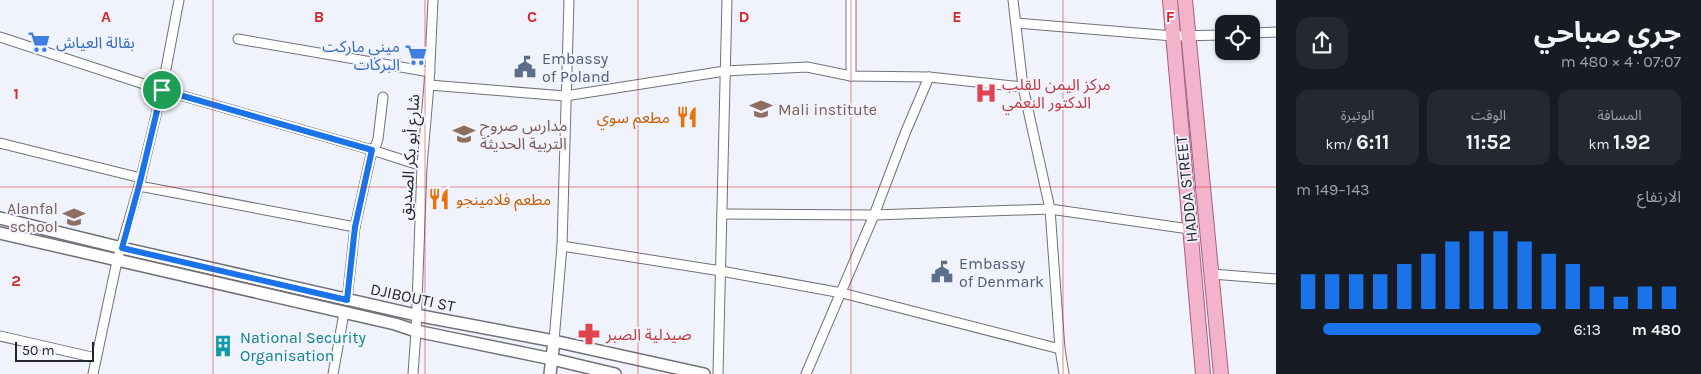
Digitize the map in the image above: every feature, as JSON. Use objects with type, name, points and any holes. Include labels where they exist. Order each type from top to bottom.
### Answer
[{"type":"main road","name":"HADDA STREET","points":[[1170,0],[1202,374]]},
{"type":"main road","name":"HADDA STREET","points":[[1185,0],[1221,374]]},
{"type":"street","points":[[94,374],[117,261],[140,182],[162,90],[179,0]]},
{"type":"street","name":"شارع أبو بكر الصديق","points":[[413,374],[422,166],[434,0]]},
{"type":"street","points":[[550,374],[562,246],[569,0]]},
{"type":"street","points":[[718,374],[727,0]]},
{"type":"street","points":[[851,0],[851,76]]},
{"type":"street","points":[[1013,0],[1023,87],[1050,210],[1060,349],[1064,374]]},
{"type":"street","points":[[1016,23],[1173,36],[1215,34]]},
{"type":"street","points":[[1260,33],[1276,32]]},
{"type":"street","points":[[0,37],[162,90],[422,166]]},
{"type":"street","points":[[238,39],[430,72]]},
{"type":"street","points":[[429,85],[565,96],[725,71],[807,67],[851,76],[929,77],[1023,87]]},
{"type":"street","points":[[806,374],[842,293],[929,77]]},
{"type":"street","points":[[347,300],[355,227],[372,150],[378,139],[383,96]]},
{"type":"street","points":[[0,143],[140,182],[355,227]]},
{"type":"street","points":[[722,214],[874,215],[1050,210],[1189,229]]},
{"type":"street","name":"DJIBOUTI ST","points":[[0,218],[89,241],[347,300],[554,341],[704,374]]},
{"type":"street","name":"DJIBOUTI ST","points":[[0,233],[395,324],[416,331],[615,374]]},
{"type":"street","points":[[86,254],[89,241]]},
{"type":"street","points":[[562,246],[721,271],[842,293],[1060,349]]},
{"type":"street","points":[[1212,274],[1276,279]]},
{"type":"street","points":[[333,374],[344,313]]},
{"type":"street","points":[[0,336],[96,358]]},
{"type":"place","name":"بقالة العياش","points":[[39,42]]},
{"type":"place","name":"ميني ماركت البركات","points":[[416,55]]},
{"type":"place","name":"Embassy of Poland","points":[[525,67]]},
{"type":"place","name":"مركز اليمن للقلب الدكتور النعمي","points":[[986,93]]},
{"type":"place","name":"Mali institute","points":[[761,109]]},
{"type":"place","name":"مطعم سوي","points":[[687,117]]},
{"type":"place","name":"مدارس صروح التربية الحديثة","points":[[464,134]]},
{"type":"place","name":"مطعم فلامينجو","points":[[439,199]]},
{"type":"place","name":"Alanfal school","points":[[74,217]]},
{"type":"place","name":"Embassy of Denmark","points":[[942,272]]},
{"type":"place","name":"صيدلية الصبر","points":[[589,334]]},
{"type":"place","name":"National Security Organisation","points":[[223,346]]},
{"type":"route","points":[[162,90],[372,150],[355,227],[347,300],[122,248],[162,90]]}]
